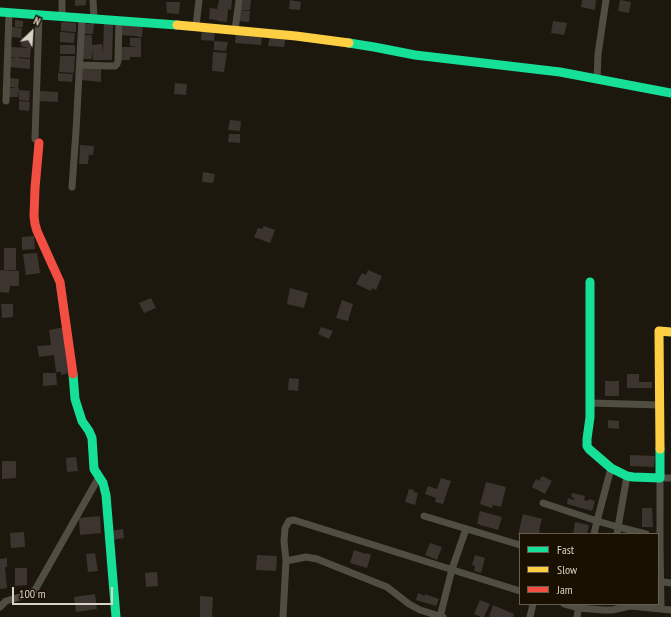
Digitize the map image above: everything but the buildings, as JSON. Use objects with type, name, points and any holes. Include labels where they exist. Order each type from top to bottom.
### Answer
[{"type":"street","points":[[62,0],[62,17]]},
{"type":"street","points":[[93,0],[94,19]]},
{"type":"street","points":[[196,26],[199,0]]},
{"type":"street","points":[[235,30],[239,0]]},
{"type":"street","points":[[597,79],[598,54],[606,0]]},
{"type":"street","points":[[6,101],[5,13],[196,26],[334,41],[415,55],[560,72],[671,93]]},
{"type":"street","points":[[38,16],[35,224],[60,282],[75,399],[82,421],[92,438],[93,466],[95,472],[103,483],[106,496],[116,617]]},
{"type":"street","points":[[72,187],[82,18]]},
{"type":"street","points":[[80,65],[115,66],[117,64],[119,21]]},
{"type":"street","points":[[590,282],[590,418],[587,446],[611,468],[627,476],[671,478]]},
{"type":"street","points":[[661,609],[659,582],[659,331],[671,332]]},
{"type":"street","points":[[590,404],[660,405]]},
{"type":"street","points":[[594,533],[611,468]]},
{"type":"street","points":[[618,531],[627,476]]},
{"type":"street","points":[[0,607],[6,601],[30,594],[36,589],[99,478]]},
{"type":"street","points":[[543,503],[597,521],[618,531],[637,533]]},
{"type":"street","points":[[424,516],[519,545]]},
{"type":"street","points":[[283,617],[286,561],[284,541],[286,528],[289,521],[294,520],[519,591]]},
{"type":"street","points":[[286,561],[306,557],[317,559],[387,587],[409,604],[420,610],[441,617],[452,569],[466,529]]},
{"type":"street","points":[[659,582],[671,583]]},
{"type":"street","points":[[530,617],[533,605]]},
{"type":"street","points":[[577,617],[579,606],[604,610],[612,607],[630,606],[671,610]]},
{"type":"traffic: fast","points":[[0,12],[177,25]]},
{"type":"traffic: fast","points":[[349,43],[415,55],[560,72],[671,93]]},
{"type":"traffic: fast","points":[[590,282],[590,417],[587,446],[611,468],[627,476],[633,477],[660,478],[660,449]]},
{"type":"traffic: fast","points":[[73,374],[75,399],[82,421],[92,438],[94,469],[103,483],[106,495],[116,617]]},
{"type":"traffic: slow","points":[[177,25],[296,36],[349,43]]},
{"type":"traffic: slow","points":[[660,449],[659,331],[671,332]]},
{"type":"traffic: jam","points":[[39,143],[35,188],[35,224],[60,282],[73,374]]}]
